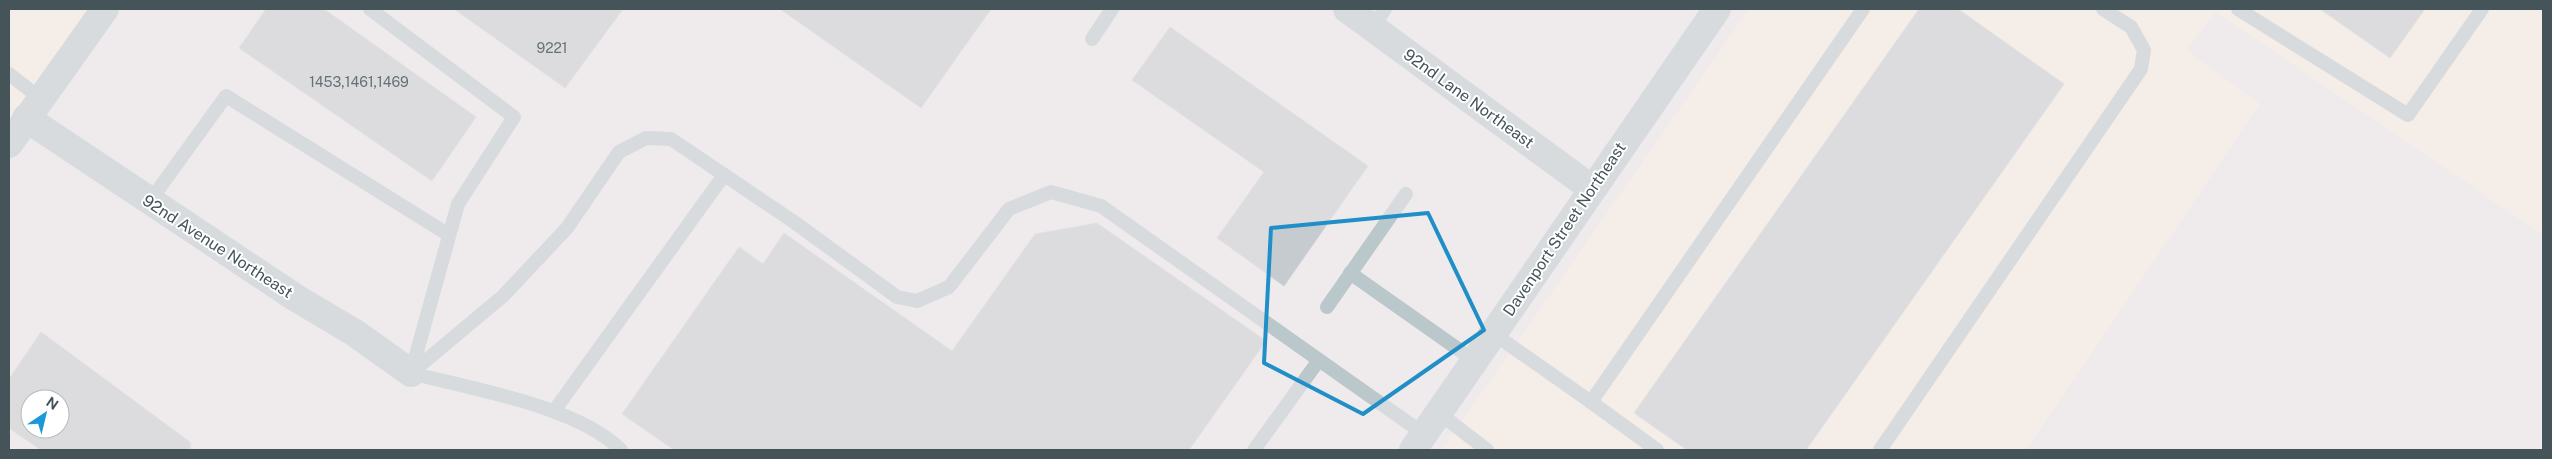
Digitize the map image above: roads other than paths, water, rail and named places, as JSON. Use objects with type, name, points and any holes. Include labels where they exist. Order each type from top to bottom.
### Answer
[{"type":"street","points":[[9,144],[105,9]]},
{"type":"street","name":"92nd Lane Northeast","points":[[1347,9],[1379,18],[1591,188]]},
{"type":"street","name":"Davenport Street Northeast","points":[[1425,432],[1494,334],[1591,188],[1717,9]]},
{"type":"street","name":"92nd Avenue Northeast","points":[[33,108],[150,201],[296,298],[355,333],[410,373]]},
{"type":"lane","points":[[370,9],[514,117],[458,204],[410,373]]},
{"type":"lane","points":[[1092,39],[1112,9]]},
{"type":"lane","points":[[1591,402],[1863,9]]},
{"type":"lane","points":[[1880,450],[2141,69],[2144,50],[2131,27],[2103,9]]},
{"type":"lane","points":[[2238,9],[2408,115],[2482,9]]},
{"type":"lane","points":[[9,74],[33,108]]},
{"type":"lane","points":[[150,201],[226,96],[449,235]]},
{"type":"lane","points":[[410,373],[503,296],[568,228],[619,152],[646,138],[671,139],[794,222],[897,297],[917,301],[949,287],[1009,209],[1051,192],[1101,206],[1319,360],[1425,432],[1487,450]]},
{"type":"lane","points":[[554,411],[724,175]]},
{"type":"lane","points":[[1326,307],[1406,194]]},
{"type":"lane","points":[[1350,273],[1475,361]]},
{"type":"lane","points":[[1494,334],[1657,450]]},
{"type":"lane","points":[[1254,450],[1319,360]]},
{"type":"lane","points":[[410,373],[554,411],[607,436],[621,450]]}]
